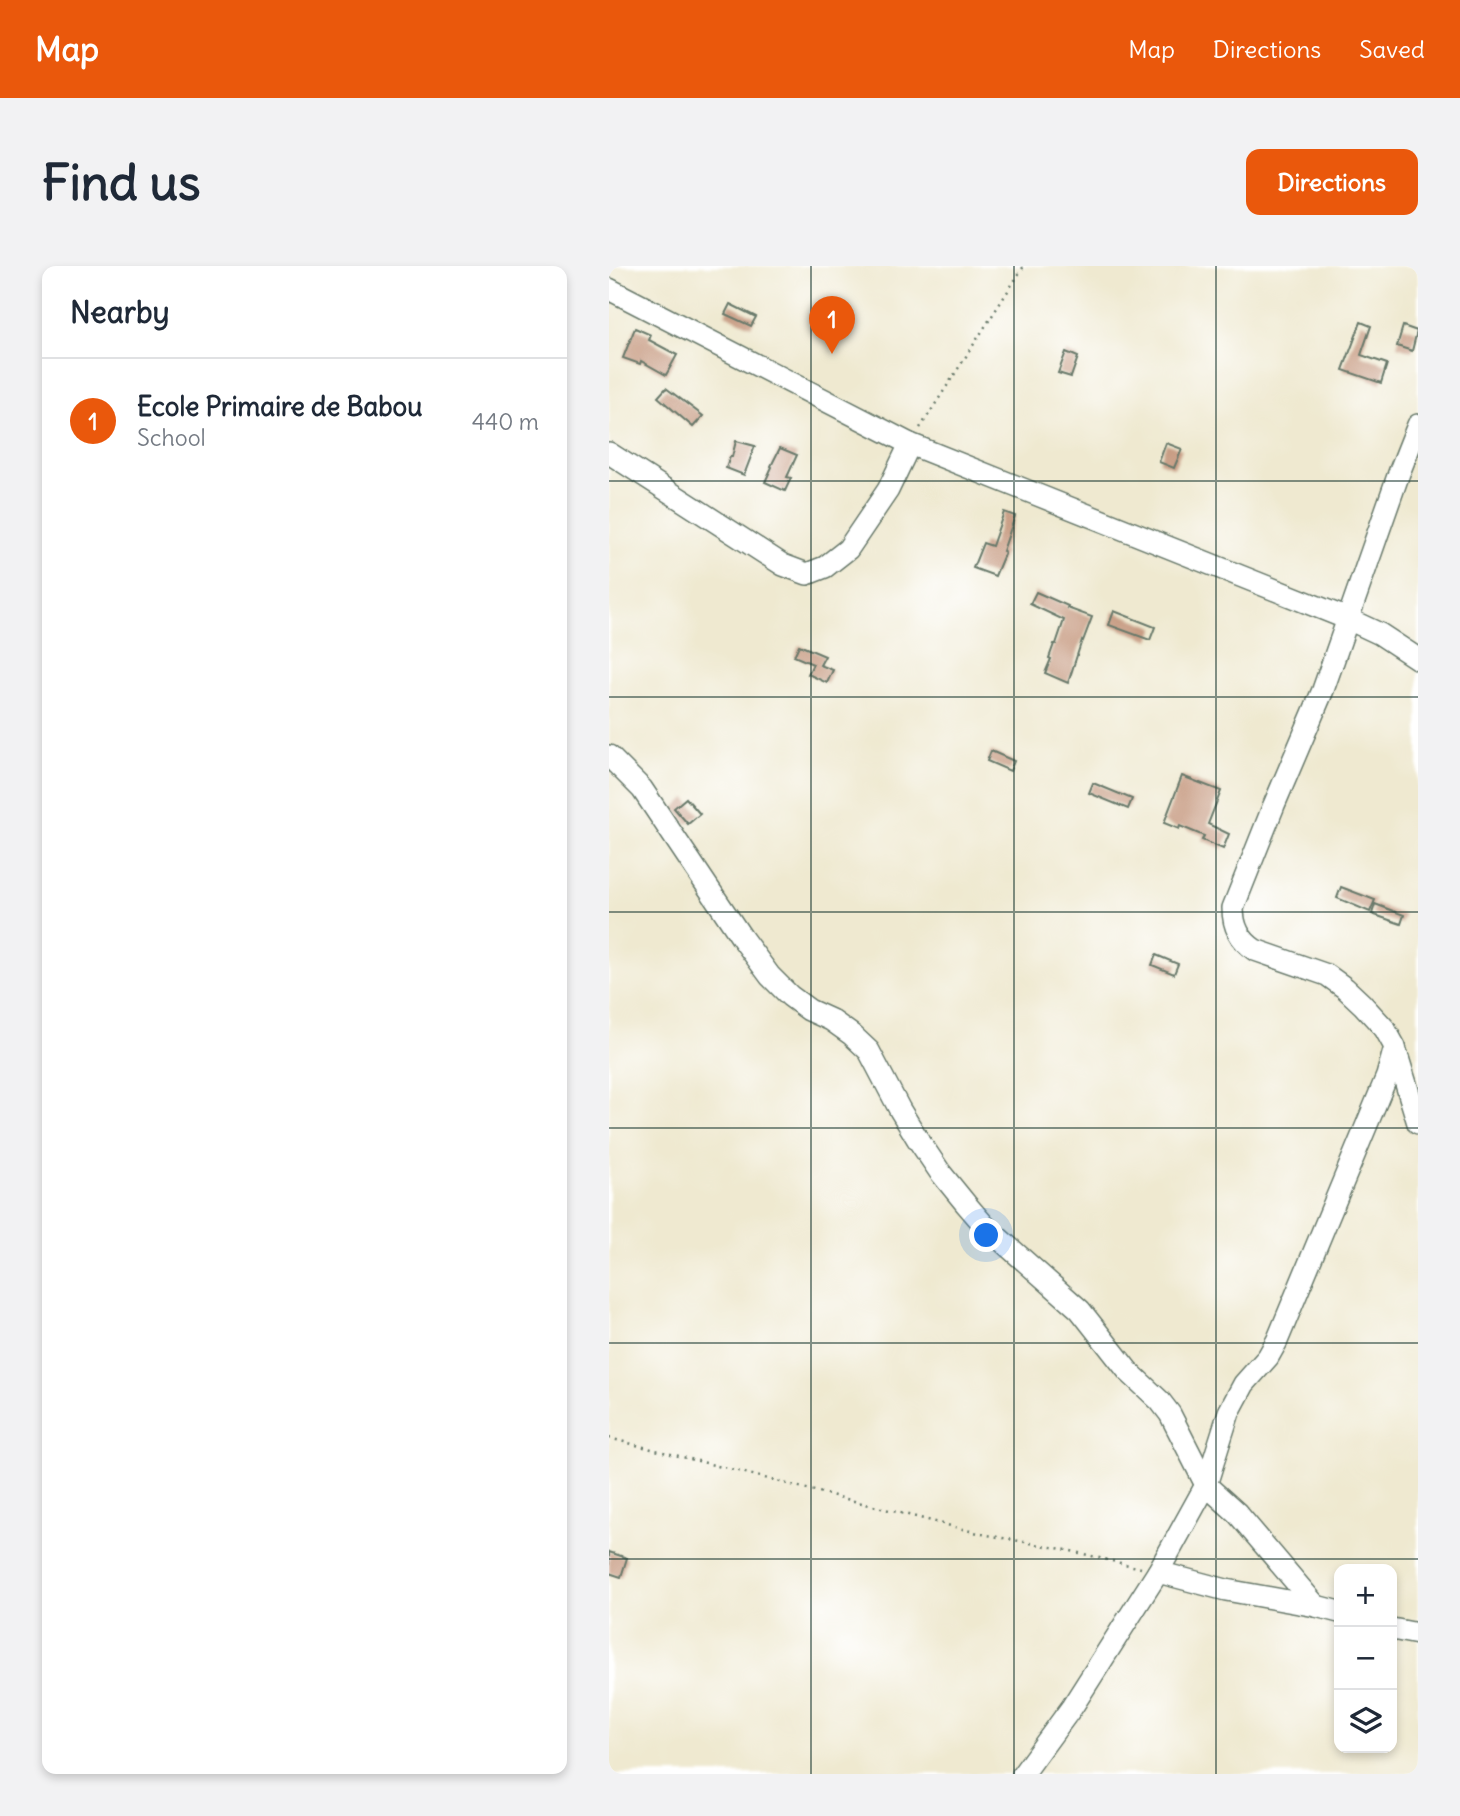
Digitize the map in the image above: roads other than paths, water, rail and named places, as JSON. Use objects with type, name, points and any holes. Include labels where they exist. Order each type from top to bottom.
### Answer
[{"type":"street","points":[[609,289],[910,444],[1347,619],[1380,634],[1418,659]]},
{"type":"street","points":[[1418,425],[1323,690],[1233,908],[1233,921],[1246,944],[1255,950],[1327,975],[1346,988],[1385,1029],[1395,1047],[1418,1123]]},
{"type":"street","points":[[609,453],[783,565],[807,574],[825,567],[848,549],[888,490],[910,444]]},
{"type":"street","points":[[609,756],[642,789],[770,976],[790,996],[809,1010],[831,1020],[869,1051],[900,1110],[940,1172],[985,1226],[1080,1310],[1128,1371],[1160,1401],[1170,1414],[1206,1485],[1246,1523],[1316,1606]]},
{"type":"street","points":[[1023,1774],[1072,1707],[1158,1572],[1206,1485],[1229,1412],[1244,1384],[1268,1357],[1277,1341],[1383,1087],[1395,1047]]},
{"type":"street","points":[[1158,1572],[1226,1590],[1334,1611]]},
{"type":"street","points":[[1397,1630],[1418,1634]]},
{"type":"place","name":"Ecole Primaire de Babou","points":[[832,354]]}]
